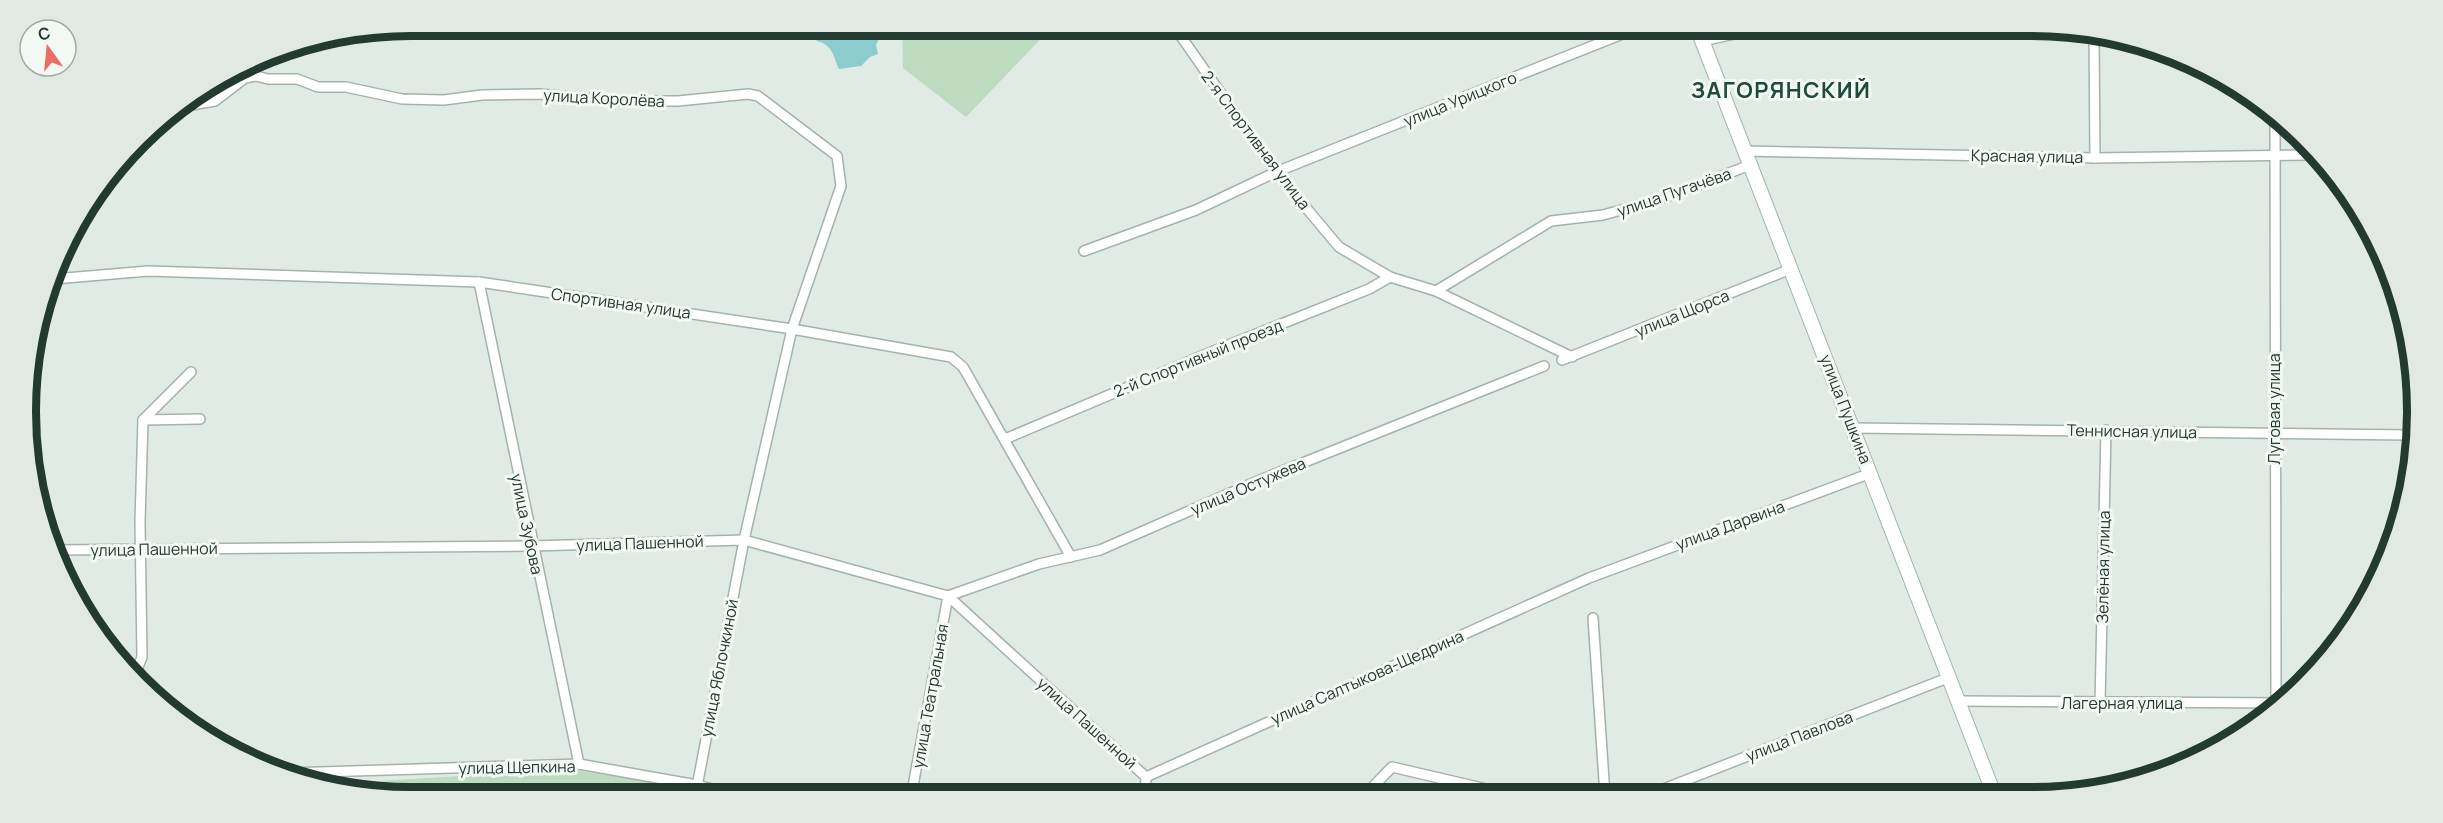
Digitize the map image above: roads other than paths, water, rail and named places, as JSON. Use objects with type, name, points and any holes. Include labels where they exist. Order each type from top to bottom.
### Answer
[{"type":"main road","name":"улица Пушкина","points":[[1700,36],[1991,787]]},
{"type":"street","name":"2-я Спортивная улица","points":[[1180,36],[1276,172],[1340,247],[1390,277],[1436,291],[1572,357]]},
{"type":"street","name":"улица Урицкого","points":[[1084,251],[1196,210],[1276,172],[1620,36]]},
{"type":"street","points":[[1702,41],[1727,36]]},
{"type":"street","points":[[2094,41],[2095,158]]},
{"type":"street","name":"улица Королёва","points":[[196,104],[215,101],[240,81],[256,76],[268,79],[297,79],[318,87],[346,87],[402,99],[444,100],[482,95],[539,94],[617,101],[678,101],[748,94],[758,96],[829,149],[837,156],[841,186],[792,329],[744,540]]},
{"type":"street","name":"Луговая улица","points":[[2275,126],[2274,435],[2280,693]]},
{"type":"street","name":"Красная улица","points":[[1745,151],[2095,158],[2306,155]]},
{"type":"street","name":"улица Пугачёва","points":[[1436,291],[1551,221],[1603,215],[1664,198],[1750,165]]},
{"type":"street","name":"улица Щорса","points":[[1572,357],[1791,269]]},
{"type":"street","name":"Спортивная улица","points":[[61,278],[148,271],[479,282],[792,329],[951,357],[963,367],[1071,557]]},
{"type":"street","name":"2-й Спортивный проезд","points":[[1005,439],[1216,350],[1369,289],[1390,277]]},
{"type":"street","name":"улица Зубова","points":[[479,282],[579,764]]},
{"type":"street","points":[[1562,360],[1572,357]]},
{"type":"street","name":"улица Остужева","points":[[948,596],[1039,564],[1100,550],[1260,480],[1544,366]]},
{"type":"street","points":[[138,668],[142,657],[143,420],[191,372]]},
{"type":"street","points":[[143,420],[200,419]]},
{"type":"street","name":"Теннисная улица","points":[[1854,428],[2406,435]]},
{"type":"street","name":"Зелёная улица","points":[[2100,704],[2106,430]]},
{"type":"street","name":"улица Дарвина","points":[[1588,578],[1871,472]]},
{"type":"street","name":"улица Пашенной","points":[[63,550],[532,546],[744,540],[948,596],[1146,777]]},
{"type":"street","name":"улица Яблочкиной","points":[[698,785],[744,540]]},
{"type":"street","name":"улица Салтыкова-Щедрина","points":[[1146,777],[1588,578]]},
{"type":"street","name":"улица Театральная","points":[[913,787],[948,596]]},
{"type":"street","points":[[1593,618],[1604,787]]},
{"type":"street","name":"улица Павлова","points":[[1668,787],[1950,677]]},
{"type":"street","name":"Лагерная улица","points":[[1959,701],[2100,704],[2268,703]]},
{"type":"street","name":"улица Щепкина","points":[[309,772],[579,764],[706,787]]},
{"type":"street","points":[[1373,787],[1392,767],[1478,787]]},
{"type":"street","points":[[1145,787],[1146,777]]},
{"type":"water","points":[[814,36],[880,36],[876,45],[878,54],[870,57],[861,66],[839,69],[829,48],[817,41]]},
{"type":"district","name":"ЗАГОРЯНСКИЙ","points":[[1781,90]]}]
